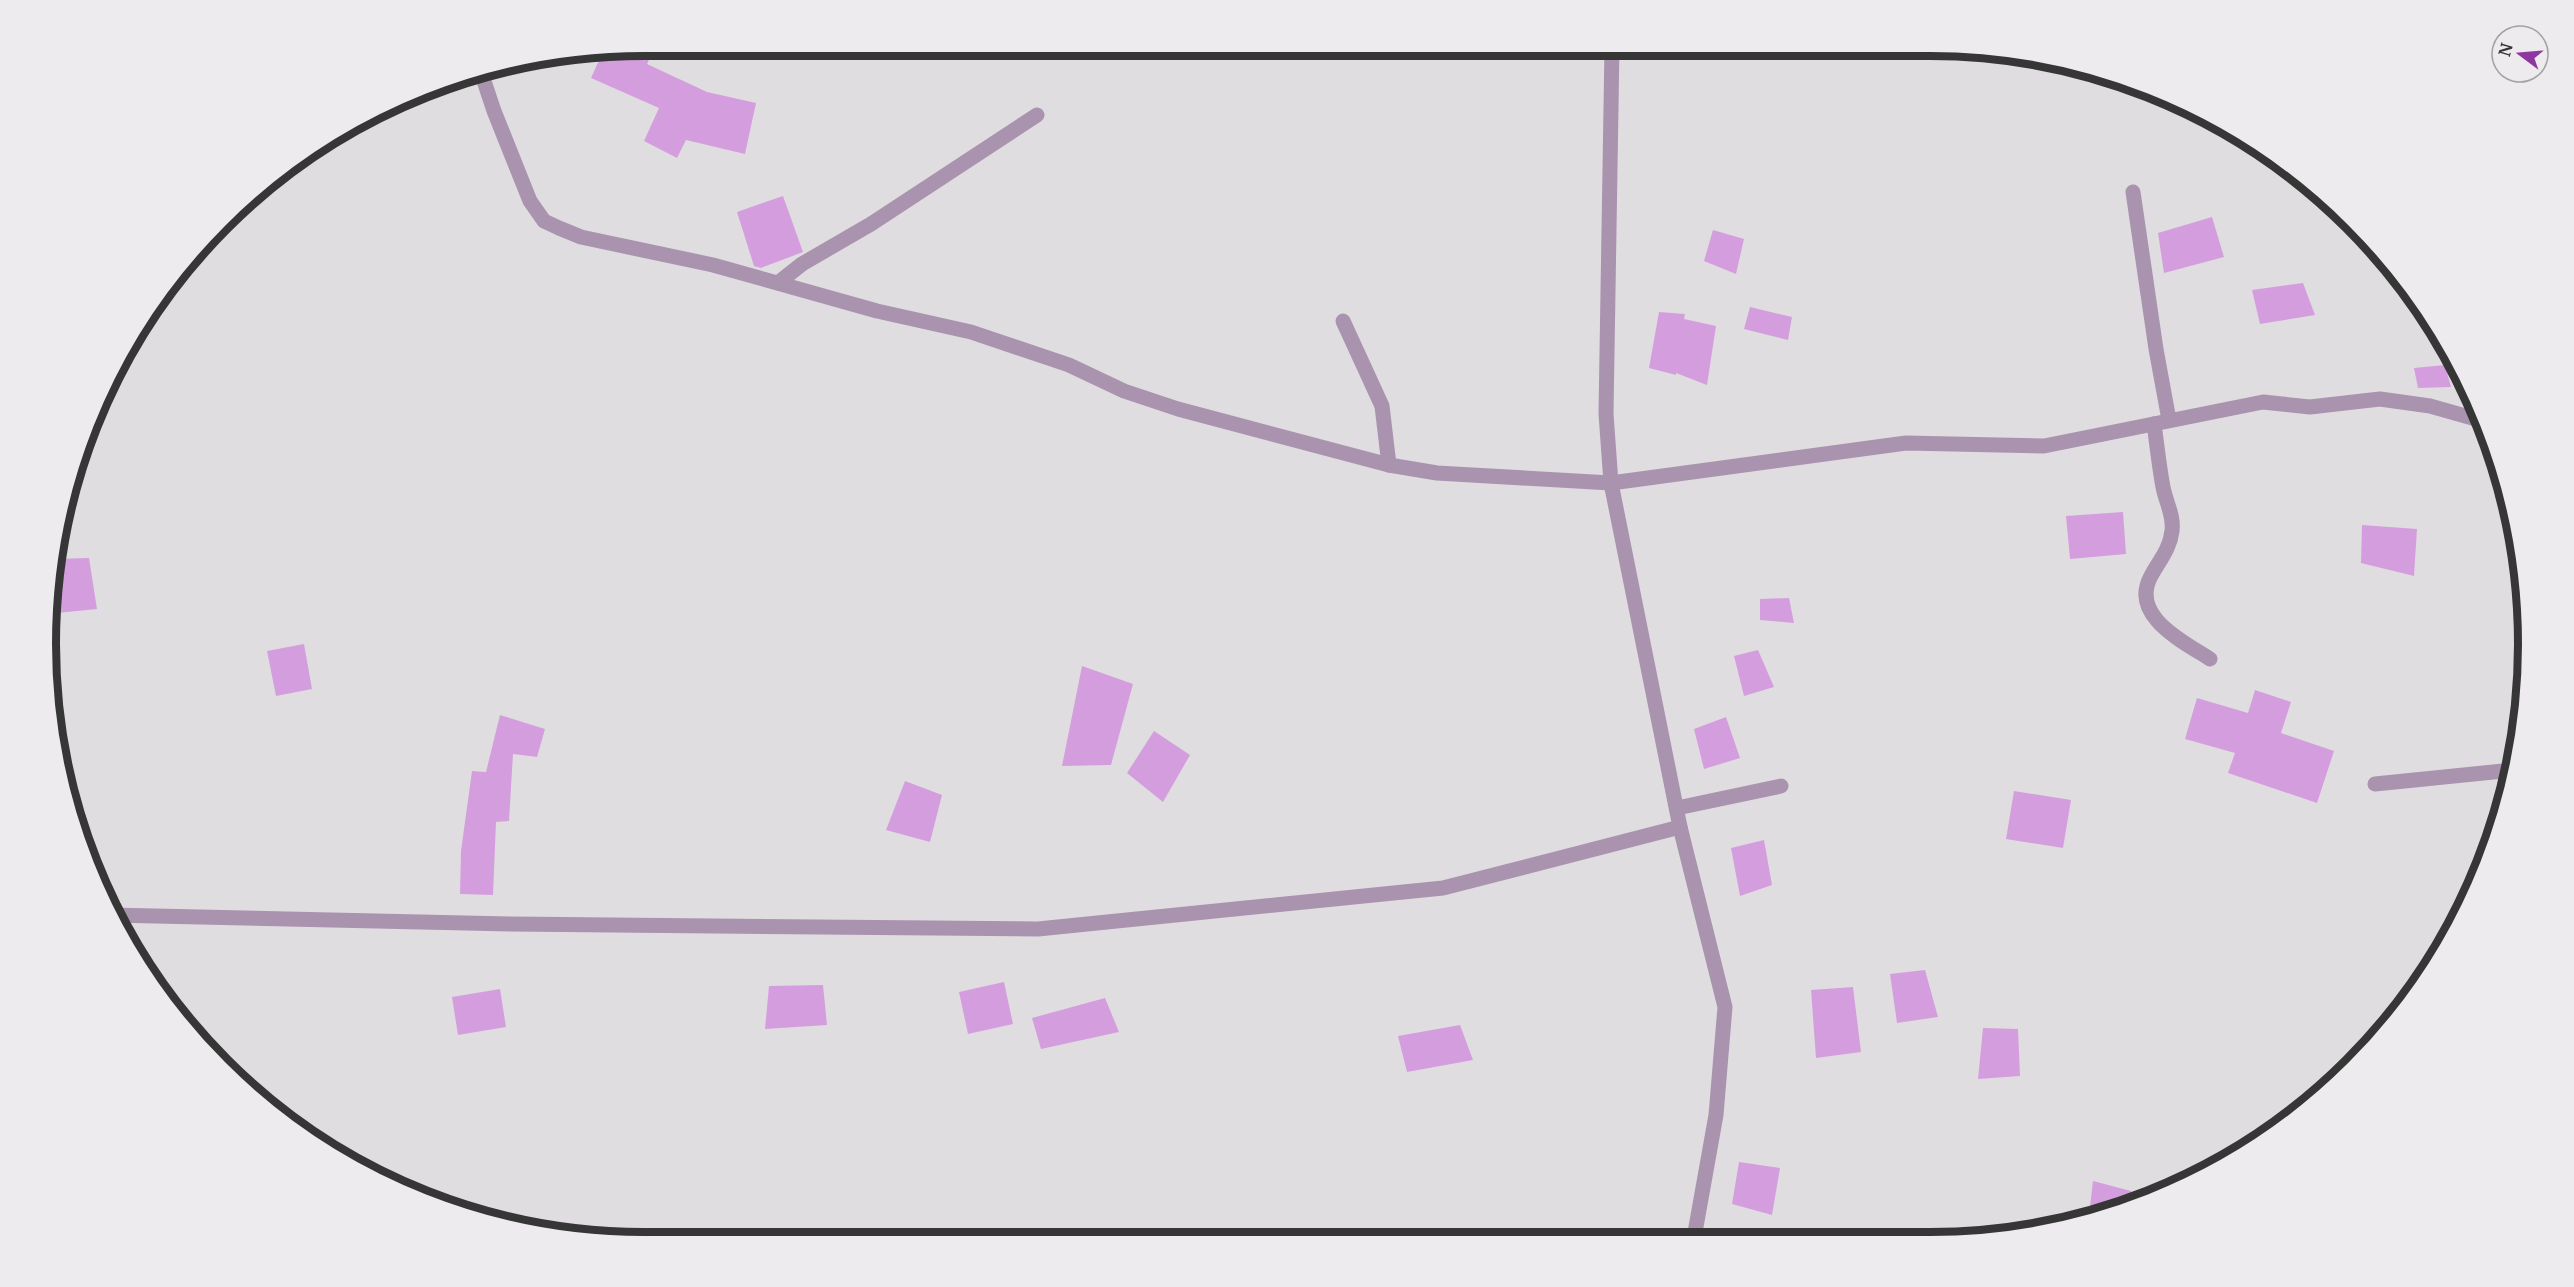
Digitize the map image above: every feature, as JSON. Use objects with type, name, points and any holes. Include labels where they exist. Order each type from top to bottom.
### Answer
[{"type":"street","points":[[1612,56],[1606,414],[1611,483],[1680,827],[1725,1007],[1716,1115],[1695,1232]]},
{"type":"street","points":[[483,78],[530,201],[544,221],[581,237],[713,265],[1021,347],[1069,365],[1124,391],[1178,409],[1243,429],[1389,465],[1448,473],[1611,483],[1906,443],[2044,446],[2263,402],[2310,407],[2380,399],[2430,405],[2474,418]]},
{"type":"street","points":[[778,284],[802,264],[871,224],[1037,116]]},
{"type":"street","points":[[2133,192],[2156,349],[2162,422],[2163,489],[2173,517],[2168,551],[2149,580],[2146,598],[2152,617],[2210,659]]},
{"type":"street","points":[[1343,321],[1382,406],[1389,465]]},
{"type":"street","points":[[2375,784],[2504,771]]},
{"type":"street","points":[[1677,808],[1781,786]]},
{"type":"street","points":[[122,915],[511,924],[1038,929],[1443,888],[1680,827]]},
{"type":"building","points":[[651,56],[647,64],[707,92],[756,103],[745,154],[686,140],[677,158],[644,141],[659,108],[591,78],[600,58]]},
{"type":"building","points":[[783,196],[803,252],[761,268],[754,266],[737,212]]},
{"type":"building","points":[[2212,217],[2224,257],[2164,273],[2158,233]]},
{"type":"building","points":[[1713,230],[1744,239],[1736,274],[1704,261]]},
{"type":"building","points":[[2303,283],[2315,315],[2260,324],[2252,290]]},
{"type":"building","points":[[1750,307],[1792,317],[1788,340],[1744,329]]},
{"type":"building","points":[[1659,312],[1685,314],[1684,319],[1716,326],[1707,385],[1676,373],[1676,375],[1649,368]]},
{"type":"building","points":[[2445,365],[2451,387],[2418,388],[2414,368]]},
{"type":"building","points":[[2123,512],[2126,554],[2070,559],[2066,516]]},
{"type":"building","points":[[2362,525],[2417,529],[2414,576],[2361,563]]},
{"type":"building","points":[[89,558],[97,609],[57,613],[62,559]]},
{"type":"building","points":[[1789,598],[1794,623],[1760,620],[1760,599]]},
{"type":"building","points":[[304,644],[312,689],[276,696],[267,651]]},
{"type":"building","points":[[1758,650],[1774,687],[1744,696],[1734,656]]},
{"type":"building","points":[[1082,666],[1133,684],[1111,765],[1062,766]]},
{"type":"building","points":[[2255,690],[2291,702],[2281,733],[2334,751],[2317,803],[2228,773],[2235,753],[2185,739],[2197,698],[2248,713]]},
{"type":"building","points":[[500,715],[545,729],[537,757],[513,754],[509,821],[496,822],[493,895],[460,894],[461,851],[472,771],[486,772]]},
{"type":"building","points":[[1726,717],[1740,758],[1704,769],[1694,729]]},
{"type":"building","points":[[1154,731],[1190,755],[1163,802],[1127,773]]},
{"type":"building","points":[[905,781],[942,795],[930,842],[886,830]]},
{"type":"building","points":[[2014,791],[2071,800],[2063,848],[2006,839]]},
{"type":"building","points":[[1764,840],[1772,885],[1740,896],[1731,848]]},
{"type":"building","points":[[1925,970],[1938,1017],[1897,1023],[1890,974]]},
{"type":"building","points":[[1004,982],[1013,1024],[968,1034],[959,992]]},
{"type":"building","points":[[823,985],[827,1025],[765,1029],[769,986]]},
{"type":"building","points":[[1853,987],[1861,1052],[1816,1058],[1811,990]]},
{"type":"building","points":[[500,989],[506,1027],[458,1035],[452,997]]},
{"type":"building","points":[[1105,998],[1119,1032],[1041,1049],[1032,1018]]},
{"type":"building","points":[[1460,1025],[1473,1060],[1407,1072],[1398,1036]]},
{"type":"building","points":[[1983,1028],[2018,1029],[2020,1076],[1978,1079]]},
{"type":"building","points":[[1739,1162],[1780,1168],[1772,1215],[1732,1204]]},
{"type":"building","points":[[2093,1181],[2131,1191],[2131,1196],[2090,1209]]}]
